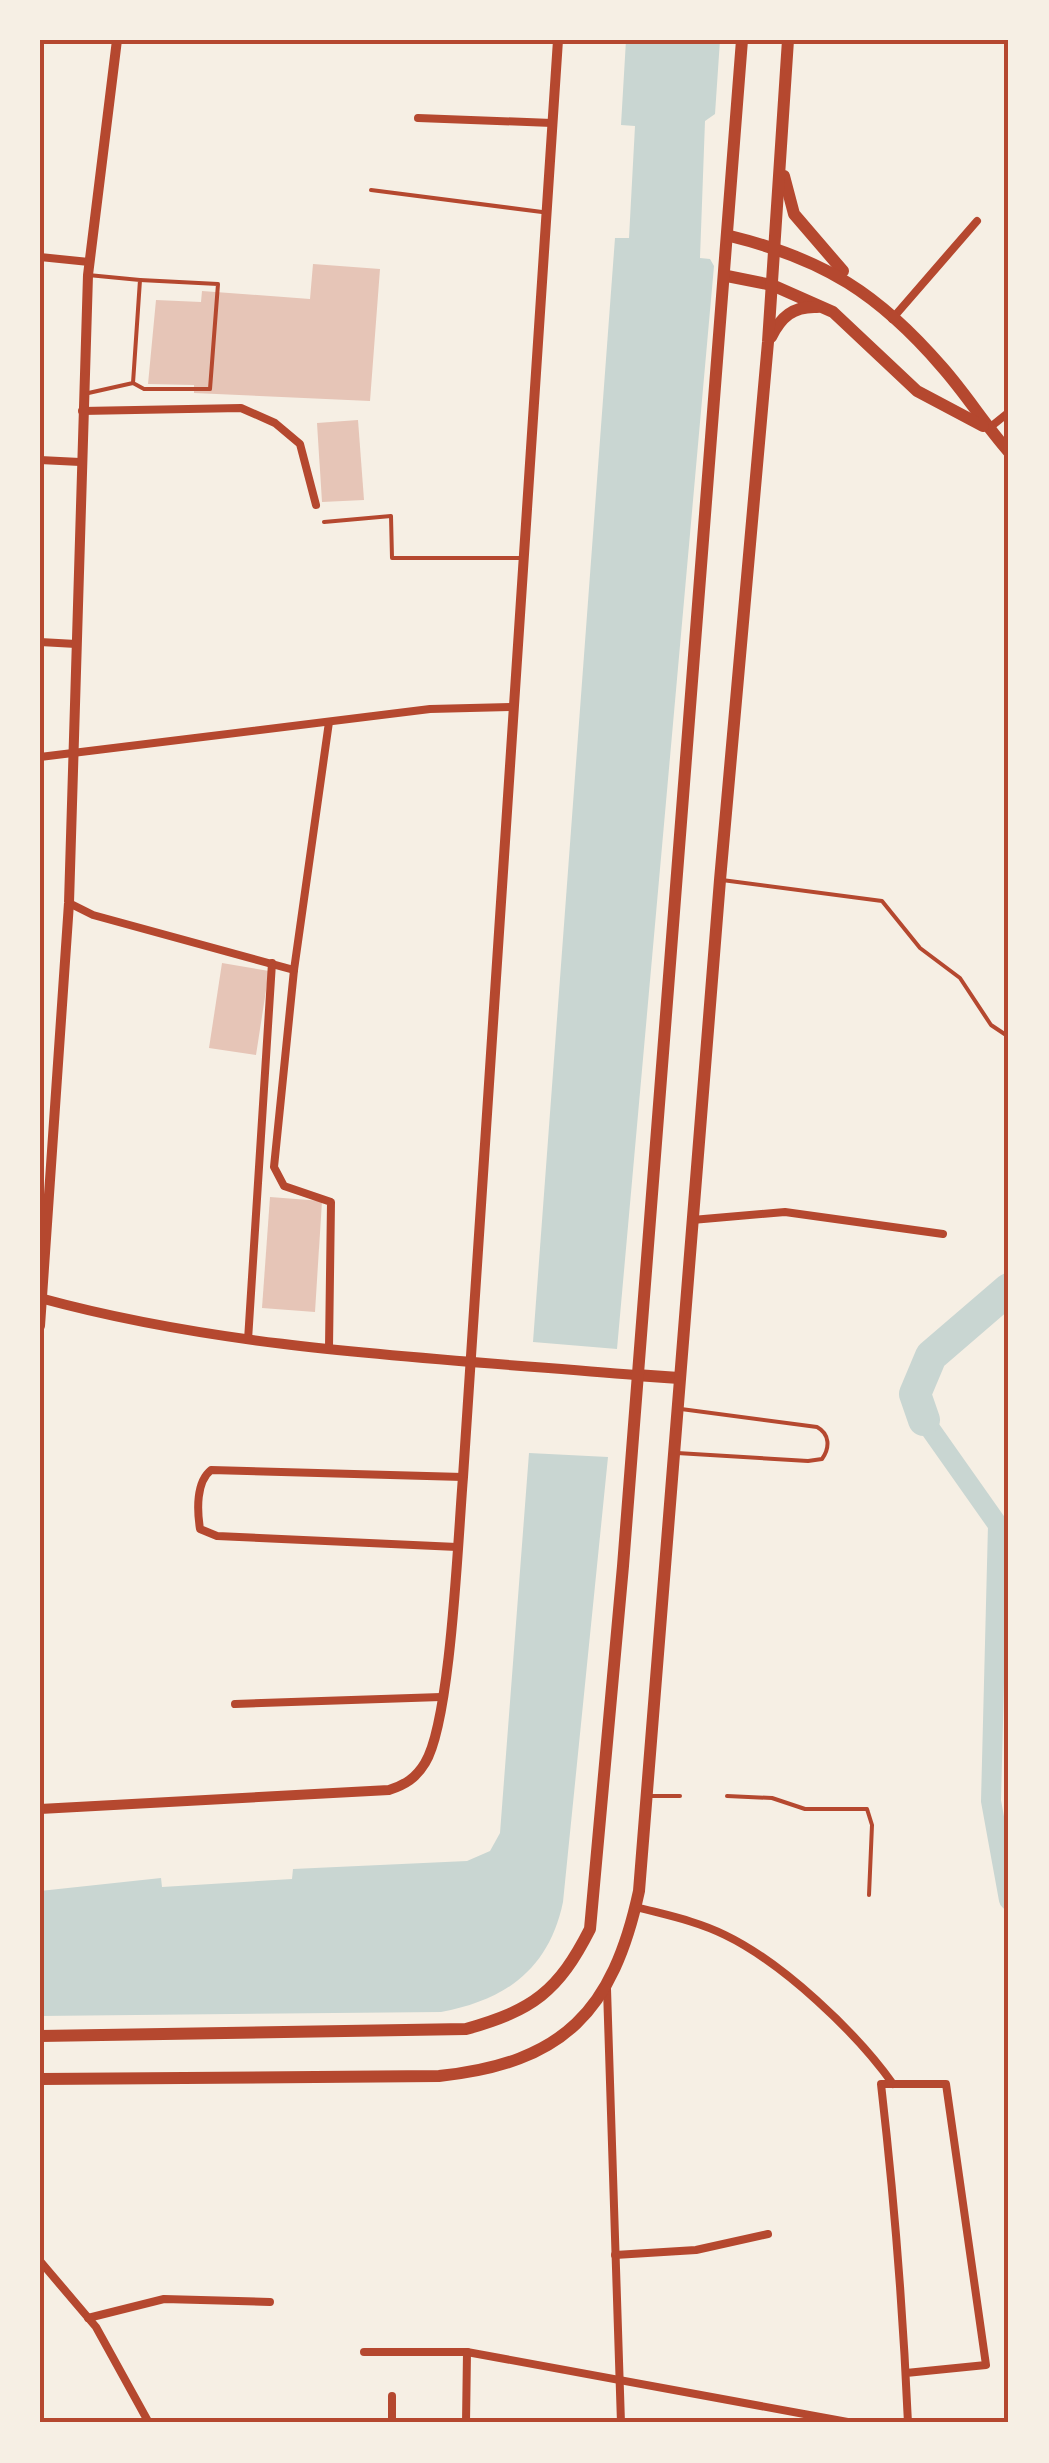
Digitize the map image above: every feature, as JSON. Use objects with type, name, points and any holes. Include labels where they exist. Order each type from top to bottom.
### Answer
[{"type":"main road","points":[[40,2036],[466,2028],[512,2016],[549,1992],[570,1968],[590,1930],[727,276],[742,40]]},
{"type":"main road","points":[[40,2079],[439,2076],[485,2071],[526,2058],[561,2037],[606,1989],[627,1944],[636,1907],[646,1796],[768,342],[788,40]]},
{"type":"main road","points":[[780,160],[794,214],[855,284],[942,366],[1009,452]]},
{"type":"main road","points":[[730,236],[775,247],[855,284]]},
{"type":"main road","points":[[727,276],[772,285],[834,312],[917,390],[988,429]]},
{"type":"main road","points":[[768,342],[780,320],[794,310],[812,306],[834,312]]},
{"type":"main road","points":[[636,1375],[679,1378]]},
{"type":"street","points":[[40,1326],[68,903],[88,275],[117,40]]},
{"type":"street","points":[[40,1810],[389,1790],[414,1777],[432,1749],[442,1697],[463,1477],[558,40]]},
{"type":"street","points":[[418,118],[552,123]]},
{"type":"street","points":[[892,319],[977,221]]},
{"type":"street","points":[[40,257],[90,262]]},
{"type":"street","points":[[82,411],[250,410],[275,422],[300,444],[316,505]]},
{"type":"street","points":[[988,429],[1009,412]]},
{"type":"street","points":[[40,460],[80,462]]},
{"type":"street","points":[[40,642],[76,644]]},
{"type":"street","points":[[40,757],[430,708],[511,706]]},
{"type":"street","points":[[329,722],[294,970],[274,1172],[284,1186],[327,1198],[333,1207],[329,1347]]},
{"type":"street","points":[[68,903],[93,915],[294,970]]},
{"type":"street","points":[[248,1340],[272,964]]},
{"type":"street","points":[[692,1220],[785,1212],[942,1234]]},
{"type":"street","points":[[41,1299],[174,1330],[248,1340],[636,1375]]},
{"type":"street","points":[[457,1547],[207,1534],[199,1527],[199,1501],[203,1479],[211,1470],[463,1477]]},
{"type":"street","points":[[235,1704],[442,1697]]},
{"type":"street","points":[[636,1907],[709,1928],[758,1954],[834,2020],[894,2084]]},
{"type":"street","points":[[606,1989],[621,2423]]},
{"type":"street","points":[[906,2373],[986,2366],[946,2084],[881,2084],[900,2247],[908,2423]]},
{"type":"street","points":[[615,2255],[696,2250],[768,2234]]},
{"type":"street","points":[[40,2261],[88,2318],[148,2423]]},
{"type":"street","points":[[88,2318],[164,2300],[270,2302]]},
{"type":"street","points":[[364,2352],[467,2352],[852,2423]]},
{"type":"street","points":[[466,2423],[467,2352]]},
{"type":"street","points":[[392,2396],[392,2423]]},
{"type":"street","points":[[776,2410],[776,2423]]},
{"type":"lane","points":[[371,190],[547,212]]},
{"type":"lane","points":[[83,394],[134,383],[144,388],[210,389],[218,284],[88,275]]},
{"type":"lane","points":[[134,383],[140,280]]},
{"type":"lane","points":[[324,522],[390,516],[392,558],[524,558]]},
{"type":"lane","points":[[720,880],[882,901],[926,953],[960,978],[991,1025],[1009,1037]]},
{"type":"lane","points":[[673,1453],[808,1461],[822,1459],[828,1446],[826,1435],[817,1428],[676,1409]]},
{"type":"lane","points":[[646,1796],[680,1796]]},
{"type":"lane","points":[[727,1796],[772,1798],[805,1809],[869,1810],[870,1895]]},
{"type":"shaded area","points":[[626,40],[720,40],[715,114],[705,121],[700,258],[710,259],[714,266],[617,1349],[533,1342],[615,238],[629,238],[635,126],[621,125]]},
{"type":"shaded area","points":[[529,1453],[608,1457],[563,1902],[547,1946],[535,1963],[504,1990],[441,2012],[40,2016],[40,1891],[161,1878],[162,1887],[292,1879],[293,1869],[467,1861],[490,1851],[500,1833]]},
{"type":"building","points":[[313,264],[380,269],[370,401],[194,393],[194,385],[148,384],[156,300],[201,302],[202,291],[310,299]]},
{"type":"building","points":[[358,420],[364,500],[322,502],[317,423]]},
{"type":"building","points":[[222,963],[269,971],[256,1055],[209,1048]]},
{"type":"building","points":[[270,1197],[322,1201],[315,1312],[262,1308]]},
{"type":"waterway","points":[[924,1420],[915,1394],[931,1356],[1009,1289]]},
{"type":"waterway","points":[[924,1420],[998,1525],[991,1801],[1009,1900]]}]
